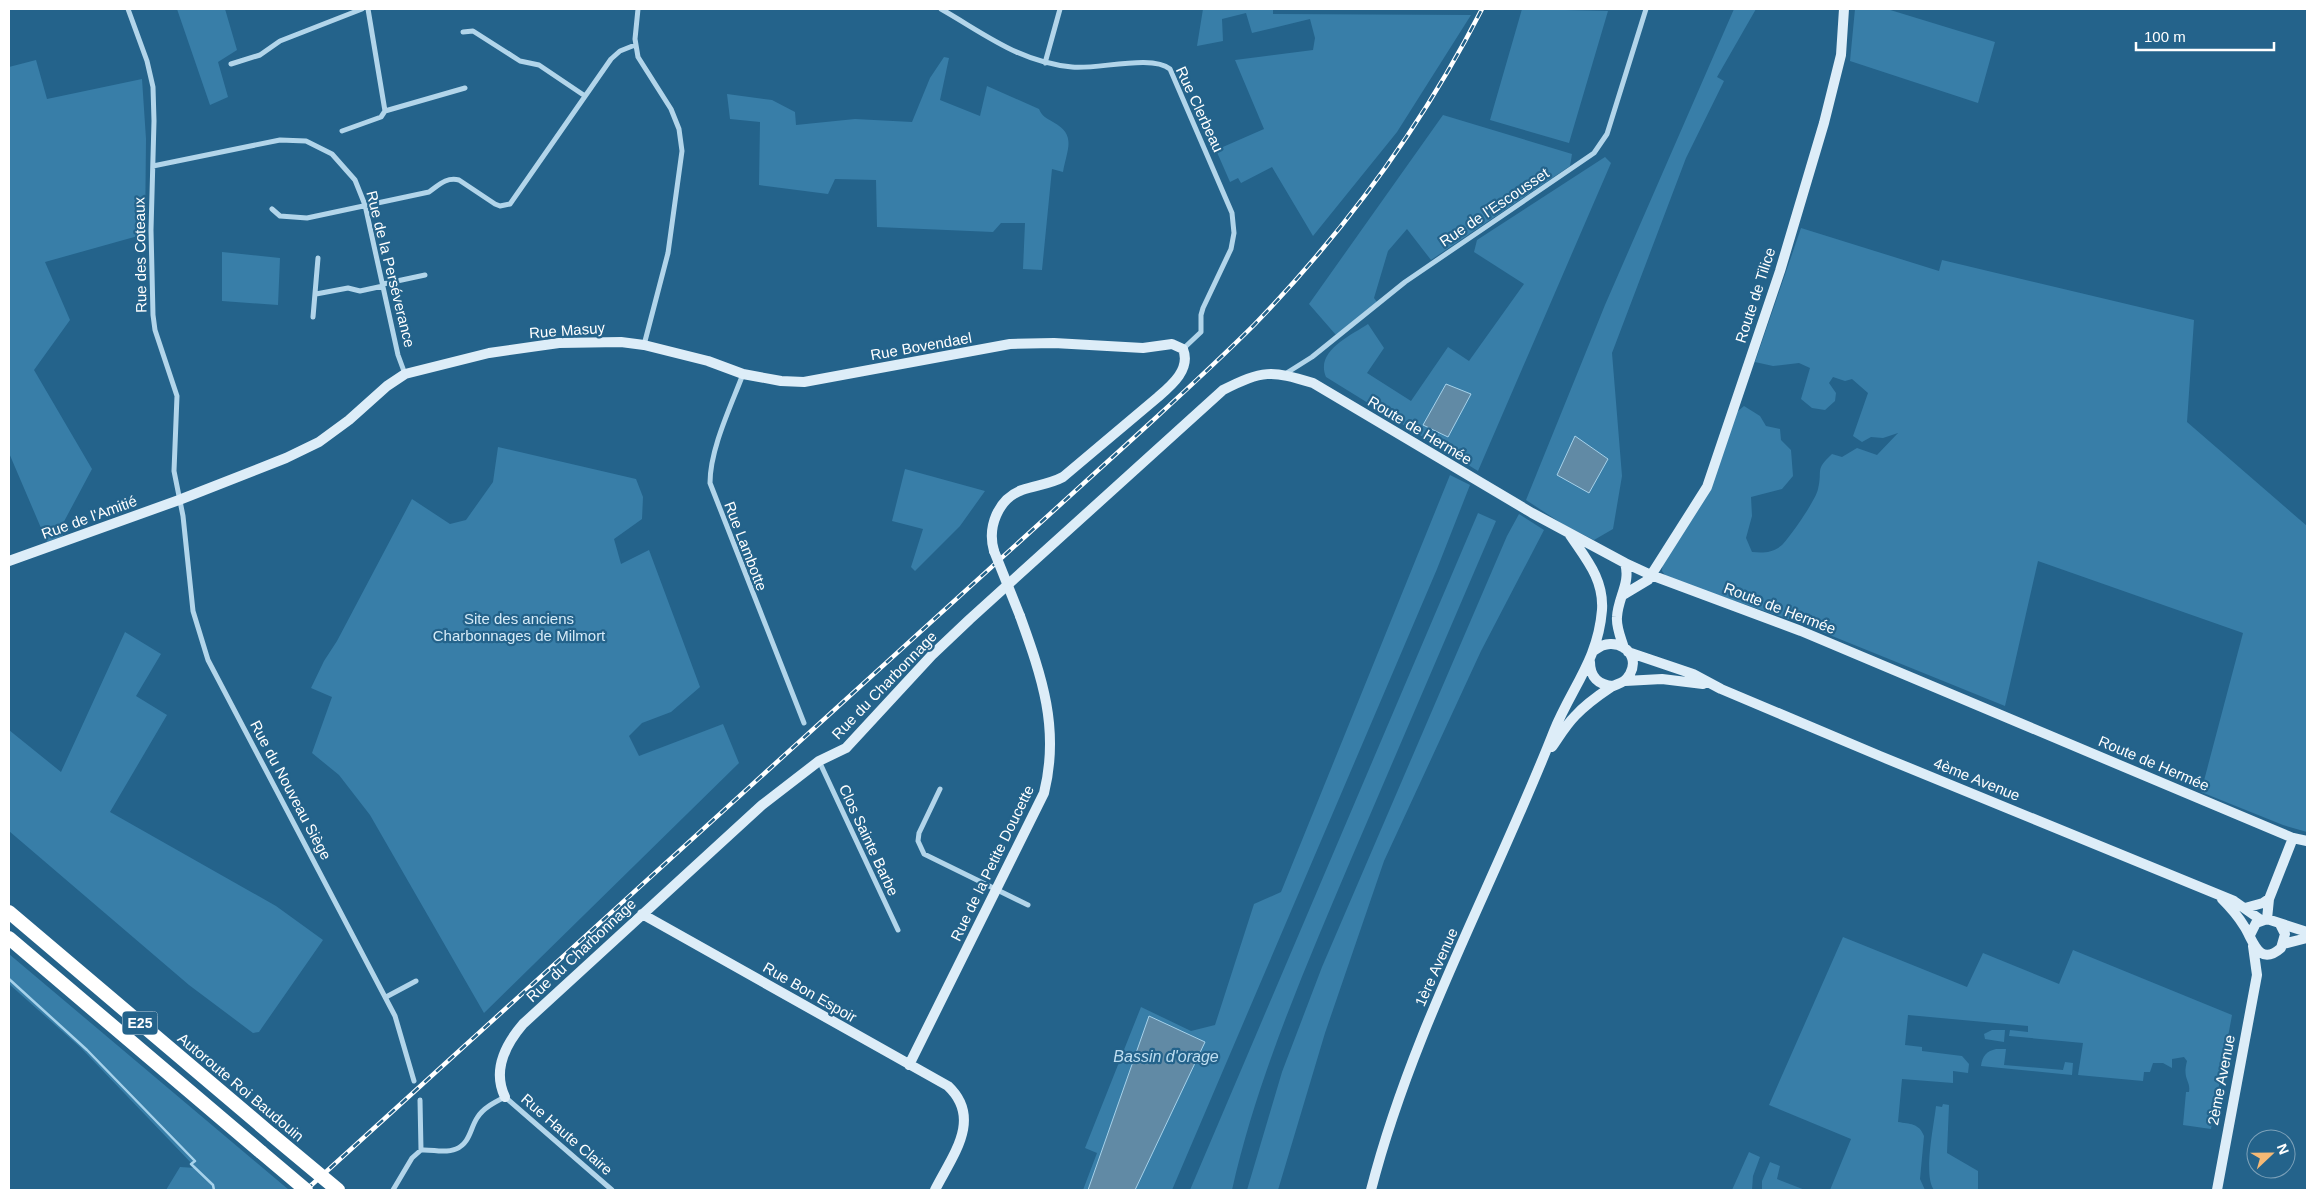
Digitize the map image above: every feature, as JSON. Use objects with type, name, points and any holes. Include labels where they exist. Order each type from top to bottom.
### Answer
[{"type":"highway","name":"Autoroute Roi Baudouin","points":[[9,912],[338,1190]]},
{"type":"highway","name":"E25","points":[[9,938],[306,1190]]},
{"type":"street","name":"Rue des Coteaux","points":[[128,9],[147,62],[153,87],[151,230],[153,315],[155,330],[177,396],[178,408],[173,453],[179,500]]},
{"type":"street","points":[[231,64],[260,55],[280,41],[362,9]]},
{"type":"street","points":[[342,131],[381,118],[385,111],[368,9]]},
{"type":"street","points":[[638,9],[635,45],[641,64],[676,118],[682,151],[670,245],[644,345]]},
{"type":"street","name":"Rue Clerbeau","points":[[941,9],[1018,55],[1045,63],[1086,68],[1157,63],[1165,65],[1173,73],[1232,212],[1234,232],[1231,249],[1200,315],[1201,332],[1183,349]]},
{"type":"street","points":[[1045,63],[1060,9]]},
{"type":"street","name":"Rue de l'Escousset","points":[[1285,374],[1312,357],[1405,282],[1594,153],[1607,134],[1646,9]]},
{"type":"street","name":"Route de Tilice","points":[[1650,574],[1684,525],[1710,478],[1780,271],[1824,123],[1842,54],[1844,9]]},
{"type":"street","points":[[463,32],[473,31],[520,60],[538,65],[585,96]]},
{"type":"street","points":[[272,209],[280,216],[307,218],[429,192],[443,181],[459,180],[494,204],[500,206],[510,204],[615,54],[635,45]]},
{"type":"street","points":[[385,111],[465,88]]},
{"type":"street","name":"Rue de la Perséverance","points":[[153,166],[276,140],[306,142],[332,154],[347,168],[355,180],[365,205],[405,374]]},
{"type":"street","points":[[313,317],[318,258]]},
{"type":"street","points":[[316,294],[348,288],[360,291],[424,275]]},
{"type":"street","name":"Rue Masuy","points":[[179,500],[286,458],[318,442],[349,420],[387,386],[405,374],[494,352],[559,343],[621,342],[644,345]]},
{"type":"street","name":"Rue Bovendael","points":[[644,345],[708,361],[743,374],[781,381],[804,382],[1025,343],[1143,348],[1172,344],[1183,349]]},
{"type":"street","name":"Rue de la Petite Doucette","points":[[909,1065],[1044,793],[1050,768],[1051,726],[1047,707],[1020,616],[994,551],[991,528],[996,513],[1004,503],[1023,490],[1049,484],[1063,476],[1173,384],[1183,370],[1186,358],[1183,349]]},
{"type":"street","name":"Rue Lambotte","points":[[743,374],[716,449],[710,472],[710,483],[804,723]]},
{"type":"street","name":"Route de Hermée","points":[[1259,374],[1285,374],[1313,383],[1466,475],[1625,563],[1800,631],[2292,838],[2307,841]]},
{"type":"street","name":"Rue du Charbonnage","points":[[505,1097],[500,1087],[501,1059],[509,1041],[523,1024],[762,804],[819,761],[846,748],[932,655],[970,619],[1224,390],[1259,374]]},
{"type":"street","name":"Rue de l'Amitié","points":[[9,561],[179,500]]},
{"type":"street","name":"Rue du Nouveau Siège","points":[[179,500],[194,611],[208,660],[386,997],[400,1028],[414,1081]]},
{"type":"street","name":"1ère Avenue","points":[[1371,1190],[1392,1117],[1421,1041],[1559,720],[1595,650],[1602,609],[1599,584],[1595,572],[1568,532]]},
{"type":"street","points":[[1595,572],[1602,559],[1609,555]]},
{"type":"street","points":[[1625,563],[1627,580],[1616,623],[1632,665],[1631,673],[1625,681]]},
{"type":"street","points":[[1623,595],[1648,580],[1650,574]]},
{"type":"street","points":[[1595,650],[1612,643],[1626,650]]},
{"type":"street","name":"4ème Avenue","points":[[1626,650],[1693,674],[1721,689],[2245,908],[2264,919],[2307,932]]},
{"type":"street","points":[[1590,662],[1590,669],[1596,680],[1607,686],[1613,686]]},
{"type":"street","name":"4ème Avenue","points":[[1625,681],[1662,679],[1691,681],[1721,689]]},
{"type":"street","name":"1ère Avenue","points":[[1543,760],[1574,717],[1613,686],[1625,681]]},
{"type":"street","name":"Clos Sainte Barbe","points":[[819,761],[898,930]]},
{"type":"street","points":[[940,788],[919,833],[918,841],[924,854],[1028,905]]},
{"type":"street","points":[[2250,935],[2252,928],[2264,919],[2269,899],[2292,838]]},
{"type":"street","name":"4ème Avenue","points":[[2221,898],[2241,920],[2250,935],[2253,946]]},
{"type":"street","points":[[2245,908],[2269,899]]},
{"type":"street","name":"Rue Bon Espoir","points":[[642,914],[948,1086],[960,1099],[966,1120],[963,1134],[935,1190]]},
{"type":"street","points":[[2280,924],[2285,934],[2283,944]]},
{"type":"street","points":[[2253,946],[2260,952],[2273,953],[2283,944],[2307,938]]},
{"type":"street","name":"2ème Avenue","points":[[2217,1190],[2257,975],[2253,946]]},
{"type":"street","name":"2ème Avenue","points":[[2257,975],[2273,953]]},
{"type":"street","points":[[386,997],[416,981]]},
{"type":"street","points":[[393,1190],[412,1158],[421,1150],[447,1151],[457,1149],[470,1135],[477,1118],[491,1104],[505,1097]]},
{"type":"street","name":"Rue Haute Claire","points":[[505,1097],[612,1190]]},
{"type":"street","points":[[420,1100],[421,1150]]},
{"type":"green space","points":[[177,9],[225,9],[237,50],[218,62],[228,97],[210,105]]},
{"type":"green space","points":[[1203,9],[1273,9],[1273,14],[1471,15],[1397,132],[1313,236],[1272,167],[1241,183],[1238,178],[1230,182],[1216,150],[1264,129],[1235,60],[1313,50],[1315,38],[1310,19],[1252,33],[1246,13],[1222,19],[1223,41],[1197,46]]},
{"type":"green space","points":[[1522,9],[1608,11],[1569,143],[1490,120]]},
{"type":"green space","points":[[1734,9],[1756,9],[1717,77],[1724,81],[1686,158],[1612,353],[1622,476],[1613,529],[1594,540],[1564,525],[1526,500],[1605,305]]},
{"type":"green space","points":[[1855,9],[1887,9],[1995,42],[1978,103],[1850,61]]},
{"type":"green space","points":[[944,57],[949,58],[940,100],[980,116],[987,86],[1039,109],[1044,117],[1060,127],[1068,137],[1068,150],[1063,172],[1052,169],[1042,270],[1023,269],[1025,223],[1001,223],[993,232],[877,227],[876,180],[835,179],[828,194],[759,185],[760,122],[730,119],[727,94],[772,100],[795,112],[796,125],[855,119],[912,122],[930,78]]},
{"type":"green space","points":[[36,60],[47,99],[142,79],[146,139],[145,234],[45,262],[70,320],[34,370],[92,469],[60,529],[63,536],[47,542],[9,453],[9,67]]},
{"type":"green space","points":[[1443,115],[1572,154],[1570,166],[1431,260],[1407,229],[1388,251],[1374,298],[1377,302],[1336,335],[1309,304]]},
{"type":"green space","points":[[1605,157],[1611,163],[1478,471],[1326,377],[1325,359],[1330,352],[1344,339],[1368,324],[1384,348],[1367,373],[1411,401],[1448,347],[1469,361],[1524,284],[1474,252],[1477,240]]},
{"type":"green space","points":[[1801,228],[1939,271],[1942,260],[2194,320],[2187,422],[2307,526],[2307,832],[2283,825],[2201,792],[2243,633],[2038,561],[2005,706],[1800,623],[1667,578],[1662,571],[1663,556],[1707,487],[1731,417],[1744,406],[1760,416],[1766,426],[1780,429],[1781,440],[1791,450],[1793,476],[1782,489],[1751,497],[1752,516],[1746,538],[1752,552],[1771,551],[1779,548],[1786,541],[1813,501],[1818,489],[1821,467],[1832,454],[1842,457],[1857,448],[1877,455],[1898,433],[1883,438],[1871,437],[1862,442],[1853,436],[1868,393],[1852,379],[1845,381],[1833,377],[1829,383],[1836,393],[1835,401],[1825,410],[1812,408],[1801,399],[1810,368],[1799,363],[1773,366],[1755,362]]},
{"type":"green space","points":[[222,252],[280,258],[278,305],[222,301]]},
{"type":"green space","name":"Site des anciens Charbonnages de Milmort","points":[[498,447],[636,479],[643,497],[642,519],[614,539],[621,564],[649,550],[700,687],[671,712],[642,723],[629,736],[639,756],[723,724],[739,763],[484,1013],[370,815],[339,775],[312,753],[332,697],[311,688],[412,499],[450,524],[466,520],[493,482]]},
{"type":"green space","points":[[905,469],[985,491],[960,526],[915,571],[911,567],[923,529],[892,521]]},
{"type":"green space","points":[[1450,475],[1470,485],[1437,569],[1172,1190],[1083,1190],[1097,1153],[1085,1148],[1141,1007],[1191,1031],[1215,1025],[1254,904],[1281,892]]},
{"type":"green space","points":[[1478,513],[1496,521],[1284,1021],[1255,1105],[1232,1190],[1190,1190]]},
{"type":"green space","points":[[1519,514],[1544,530],[1481,651],[1384,861],[1325,1033],[1278,1190],[1247,1190],[1282,1072],[1322,967],[1507,536]]},
{"type":"green space","points":[[125,632],[161,654],[136,696],[167,715],[110,812],[276,906],[323,940],[259,1032],[253,1033],[189,985],[9,831],[9,730],[61,772]]},
{"type":"green space","points":[[1843,937],[1967,987],[1983,953],[2059,984],[2073,950],[2232,1015],[2211,1129],[2183,1125],[2186,1092],[2189,1092],[2185,1072],[2187,1061],[2184,1057],[2172,1059],[2172,1068],[2163,1063],[2153,1063],[2150,1072],[2144,1072],[2143,1081],[2078,1075],[2083,1043],[2009,1036],[2010,1030],[2028,1032],[2028,1026],[1908,1015],[1905,1045],[1922,1047],[1922,1051],[1962,1056],[1969,1064],[1968,1073],[1953,1071],[1953,1083],[1902,1079],[1898,1122],[1917,1126],[1924,1136],[1920,1179],[1925,1190],[1830,1190],[1851,1139],[1769,1105]]},
{"type":"green space","points":[[9,954],[289,1190],[166,1190],[180,1167],[196,1168],[81,1048],[9,984]]},
{"type":"green space","points":[[1992,1030],[2005,1030],[2004,1042],[1985,1039],[1984,1034]]},
{"type":"green space","points":[[1996,1049],[2006,1049],[2004,1065],[2063,1070],[2065,1062],[2073,1063],[2072,1075],[1981,1066],[1985,1054]]},
{"type":"green space","points":[[1943,1104],[1949,1105],[1947,1153],[1978,1171],[1978,1190],[1934,1190],[1931,1183],[1929,1162],[1936,1106],[1942,1107]]},
{"type":"green space","points":[[1749,1152],[1760,1157],[1753,1176],[1752,1190],[1732,1190]]},
{"type":"green space","points":[[1770,1162],[1780,1166],[1777,1179],[1805,1190],[1762,1190],[1762,1181]]},
{"type":"water","points":[[1446,384],[1471,394],[1448,437],[1423,425]]},
{"type":"water","points":[[1575,436],[1608,459],[1589,493],[1557,475]]},
{"type":"water","name":"Bassin d'orage","points":[[1149,1016],[1205,1042],[1135,1190],[1088,1190]]},
{"type":"waterway","points":[[9,979],[87,1050],[195,1161],[191,1164],[213,1185],[214,1190]]},
{"type":"railway","points":[[306,1190],[1149,424],[1254,325],[1319,253],[1380,175],[1434,94],[1482,9]]}]
